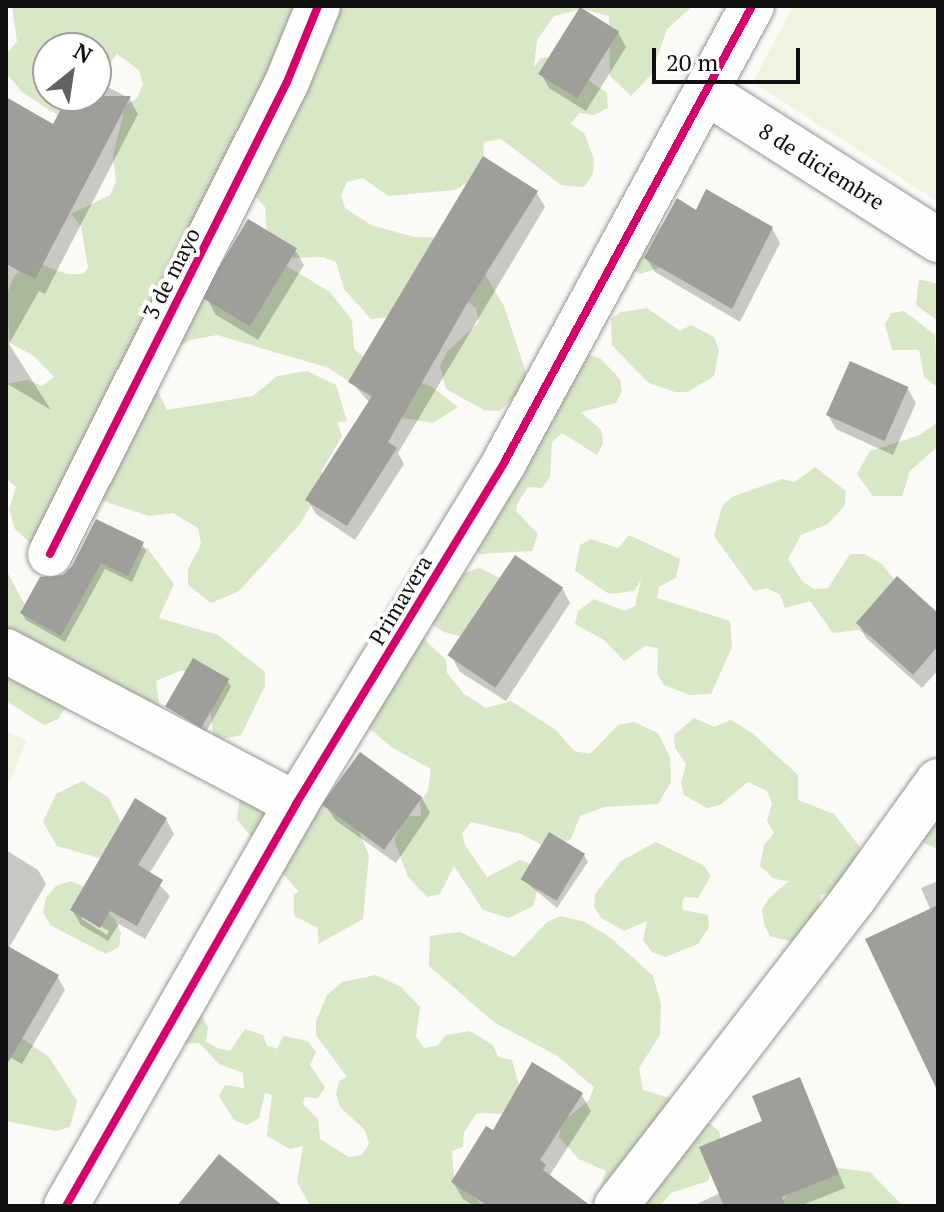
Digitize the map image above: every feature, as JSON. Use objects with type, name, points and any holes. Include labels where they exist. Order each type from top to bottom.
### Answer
[{"type":"street","name":"3 de mayo","points":[[50,554],[287,82],[318,6]]},
{"type":"street","name":"Primavera","points":[[73,1203],[296,804],[505,461],[752,6]]},
{"type":"street","name":"8 de diciembre","points":[[707,93],[938,240]]},
{"type":"street","points":[[6,651],[296,804]]},
{"type":"street","points":[[616,1206],[854,898],[938,781]]},
{"type":"green space","points":[[12,6],[693,6],[667,29],[651,75],[631,96],[610,76],[609,16],[582,9],[554,16],[537,40],[534,67],[541,58],[556,57],[607,93],[608,108],[594,115],[579,113],[571,124],[584,133],[594,159],[593,174],[584,187],[561,185],[501,139],[484,142],[483,156],[468,182],[455,190],[388,196],[363,178],[347,182],[341,195],[345,208],[371,225],[414,237],[445,238],[480,266],[504,306],[529,382],[500,411],[484,410],[446,389],[440,366],[447,352],[479,322],[476,308],[463,297],[414,315],[371,319],[344,289],[336,262],[323,257],[293,258],[267,237],[265,207],[255,196],[227,198],[198,283],[252,263],[280,262],[330,292],[352,320],[354,349],[377,367],[432,387],[458,407],[433,423],[402,418],[329,368],[217,335],[190,340],[164,354],[154,382],[167,410],[253,396],[277,376],[307,371],[336,385],[347,421],[337,422],[342,436],[322,470],[323,486],[300,524],[239,591],[211,603],[188,585],[188,569],[201,544],[198,528],[173,513],[149,516],[100,500],[37,549],[15,529],[9,509],[16,487],[6,478],[6,384],[27,380],[42,386],[54,377],[34,356],[10,343],[6,296],[14,276],[26,267],[40,264],[67,274],[83,274],[88,268],[81,226],[71,214],[110,195],[116,182],[113,156],[125,106],[137,98],[143,84],[139,70],[117,54],[112,61],[112,32],[32,32],[32,98],[6,73],[6,54],[17,42]]},
{"type":"green space","points":[[793,6],[938,6],[938,202],[753,82]]},
{"type":"green space","points":[[53,112],[70,112],[62,118]]},
{"type":"green space","points":[[652,223],[664,229],[664,266],[641,274],[629,268]]},
{"type":"green space","points":[[919,279],[938,284],[938,321],[916,305]]},
{"type":"green space","points":[[647,308],[680,331],[691,325],[714,337],[719,350],[714,376],[688,392],[675,392],[649,383],[630,364],[612,345],[611,319],[621,312]]},
{"type":"green space","points":[[904,311],[935,335],[938,388],[924,377],[919,350],[892,350],[885,325],[891,313]]},
{"type":"green space","points":[[585,353],[601,359],[620,379],[622,391],[616,403],[581,412],[601,430],[603,443],[597,455],[562,433],[552,442],[550,477],[542,488],[528,487],[517,504],[516,511],[538,534],[532,551],[479,554],[471,543]]},
{"type":"green space","points":[[938,422],[938,446],[910,471],[902,496],[873,496],[857,474],[870,451],[920,435]]},
{"type":"green space","points":[[815,467],[846,491],[845,505],[828,524],[801,535],[788,559],[803,582],[814,589],[828,588],[850,554],[864,554],[882,564],[897,583],[883,644],[858,630],[833,633],[810,601],[785,608],[780,595],[767,588],[754,591],[714,536],[722,506],[732,497],[782,479],[795,482]]},
{"type":"green space","points":[[629,535],[680,559],[676,578],[659,587],[657,598],[730,621],[732,647],[711,694],[690,695],[664,685],[657,674],[658,648],[645,646],[624,661],[604,640],[575,624],[578,611],[594,599],[624,611],[635,606],[641,580],[634,591],[609,594],[575,571],[580,545],[591,539],[618,548]]},
{"type":"green space","points":[[132,548],[147,548],[174,584],[159,618],[218,635],[265,672],[265,686],[241,735],[214,741],[207,683],[182,670],[156,681],[160,710],[66,707],[58,719],[44,725],[6,701],[6,570],[24,603],[38,609],[91,563]]},
{"type":"green space","points":[[480,568],[503,580],[469,638],[444,632],[420,617],[454,576]]},
{"type":"green space","points":[[420,635],[446,660],[447,673],[464,694],[486,708],[511,701],[556,730],[574,751],[590,754],[618,725],[634,722],[658,733],[670,757],[671,782],[658,804],[604,807],[580,816],[571,839],[558,845],[544,846],[521,834],[471,822],[462,833],[465,845],[487,877],[520,860],[533,865],[540,881],[533,906],[509,918],[483,910],[454,866],[440,894],[427,897],[408,877],[394,840],[406,816],[421,816],[420,802],[428,791],[431,769],[391,747],[369,728],[354,707],[346,681],[350,668]]},
{"type":"green space","points":[[694,718],[714,727],[731,720],[752,733],[798,775],[798,800],[834,814],[860,847],[861,861],[831,892],[821,895],[818,914],[793,942],[770,936],[764,924],[762,910],[769,898],[789,881],[774,879],[760,866],[764,845],[774,833],[767,821],[772,803],[767,791],[748,782],[720,805],[707,808],[684,795],[681,783],[686,764],[675,748],[674,735]]},
{"type":"green space","points":[[6,731],[27,741],[6,788]]},
{"type":"green space","points":[[938,741],[938,849],[921,842],[913,817],[934,768]]},
{"type":"green space","points":[[82,781],[108,797],[123,826],[114,851],[99,858],[57,846],[43,822],[56,794]]},
{"type":"green space","points":[[241,789],[317,789],[358,829],[369,855],[363,919],[318,944],[318,928],[294,916],[294,894],[299,892],[237,820]]},
{"type":"green space","points":[[656,842],[703,865],[711,876],[698,898],[685,897],[682,903],[683,910],[708,915],[709,927],[698,944],[665,957],[652,952],[643,940],[647,921],[624,931],[601,918],[594,906],[595,894],[621,861]]},
{"type":"green space","points":[[70,881],[83,886],[115,920],[121,933],[119,947],[106,954],[50,925],[43,912],[46,898],[56,886]]},
{"type":"green space","points":[[561,916],[585,922],[611,938],[653,976],[661,1004],[660,1035],[639,1068],[643,1090],[683,1102],[719,1131],[722,1146],[708,1181],[671,1193],[660,1206],[594,1206],[606,1171],[579,1159],[559,1137],[561,1123],[589,1100],[594,1087],[556,1055],[495,1023],[429,966],[430,936],[460,932],[514,957],[547,922]]},
{"type":"green space","points":[[376,975],[401,987],[420,1007],[416,1037],[424,1048],[437,1046],[446,1035],[470,1031],[493,1045],[498,1057],[512,1060],[519,1085],[507,1114],[477,1113],[464,1132],[463,1147],[452,1151],[454,1177],[483,1206],[310,1205],[297,1182],[303,1146],[290,1149],[267,1136],[272,1095],[265,1093],[259,1118],[247,1125],[234,1120],[219,1096],[225,1085],[244,1088],[243,1073],[219,1064],[199,1043],[181,1044],[201,1014],[208,1028],[206,1041],[217,1048],[230,1051],[245,1029],[263,1035],[267,1045],[277,1049],[283,1036],[308,1041],[316,1052],[310,1065],[325,1087],[318,1098],[305,1097],[303,1104],[318,1119],[320,1139],[349,1157],[362,1155],[369,1144],[365,1130],[340,1107],[336,1094],[339,1081],[347,1077],[316,1035],[316,1021],[327,995],[342,982]]},
{"type":"green space","points":[[6,1027],[49,1057],[77,1101],[70,1127],[56,1131],[6,1121]]},
{"type":"green space","points":[[838,1168],[870,1172],[903,1206],[778,1206],[792,1190]]},
{"type":"building","points":[[580,7],[619,31],[577,98],[538,74]]},
{"type":"building","points":[[112,96],[131,96],[35,279],[6,264],[6,97],[53,124],[59,112],[112,112]]},
{"type":"building","points":[[483,156],[538,191],[466,305],[388,442],[397,448],[347,526],[305,500],[372,396],[348,382]]},
{"type":"building","points":[[706,189],[773,227],[732,309],[644,258],[677,198],[696,210]]},
{"type":"building","points":[[248,219],[297,248],[250,326],[201,297]]},
{"type":"building","points":[[850,361],[908,387],[884,441],[826,415]]},
{"type":"building","points":[[96,519],[144,542],[128,576],[101,563],[61,636],[20,613],[40,577],[63,575],[72,566]]},
{"type":"building","points":[[515,555],[563,587],[495,688],[447,655]]},
{"type":"building","points":[[897,576],[938,613],[938,646],[913,675],[856,623]]},
{"type":"building","points":[[193,658],[229,679],[201,727],[165,706]]},
{"type":"building","points":[[360,752],[422,797],[384,850],[322,805]]},
{"type":"building","points":[[135,798],[167,818],[138,865],[163,880],[137,926],[110,911],[100,928],[70,910]]},
{"type":"building","points":[[549,832],[585,854],[557,901],[521,879]]},
{"type":"building","points":[[938,905],[938,1092],[865,939]]},
{"type":"building","points":[[6,945],[59,975],[6,1066]]},
{"type":"building","points":[[532,1062],[583,1093],[540,1160],[546,1165],[543,1170],[591,1206],[488,1206],[451,1182],[486,1126],[493,1130]]},
{"type":"building","points":[[800,1077],[839,1174],[782,1197],[785,1206],[724,1206],[699,1147],[762,1121],[752,1096]]},
{"type":"building","points":[[219,1154],[283,1206],[177,1206]]},
{"type":"cycle path","points":[[50,554],[287,82],[318,6]]},
{"type":"cycle path","points":[[66,1206],[296,804],[505,461],[752,6]]}]
